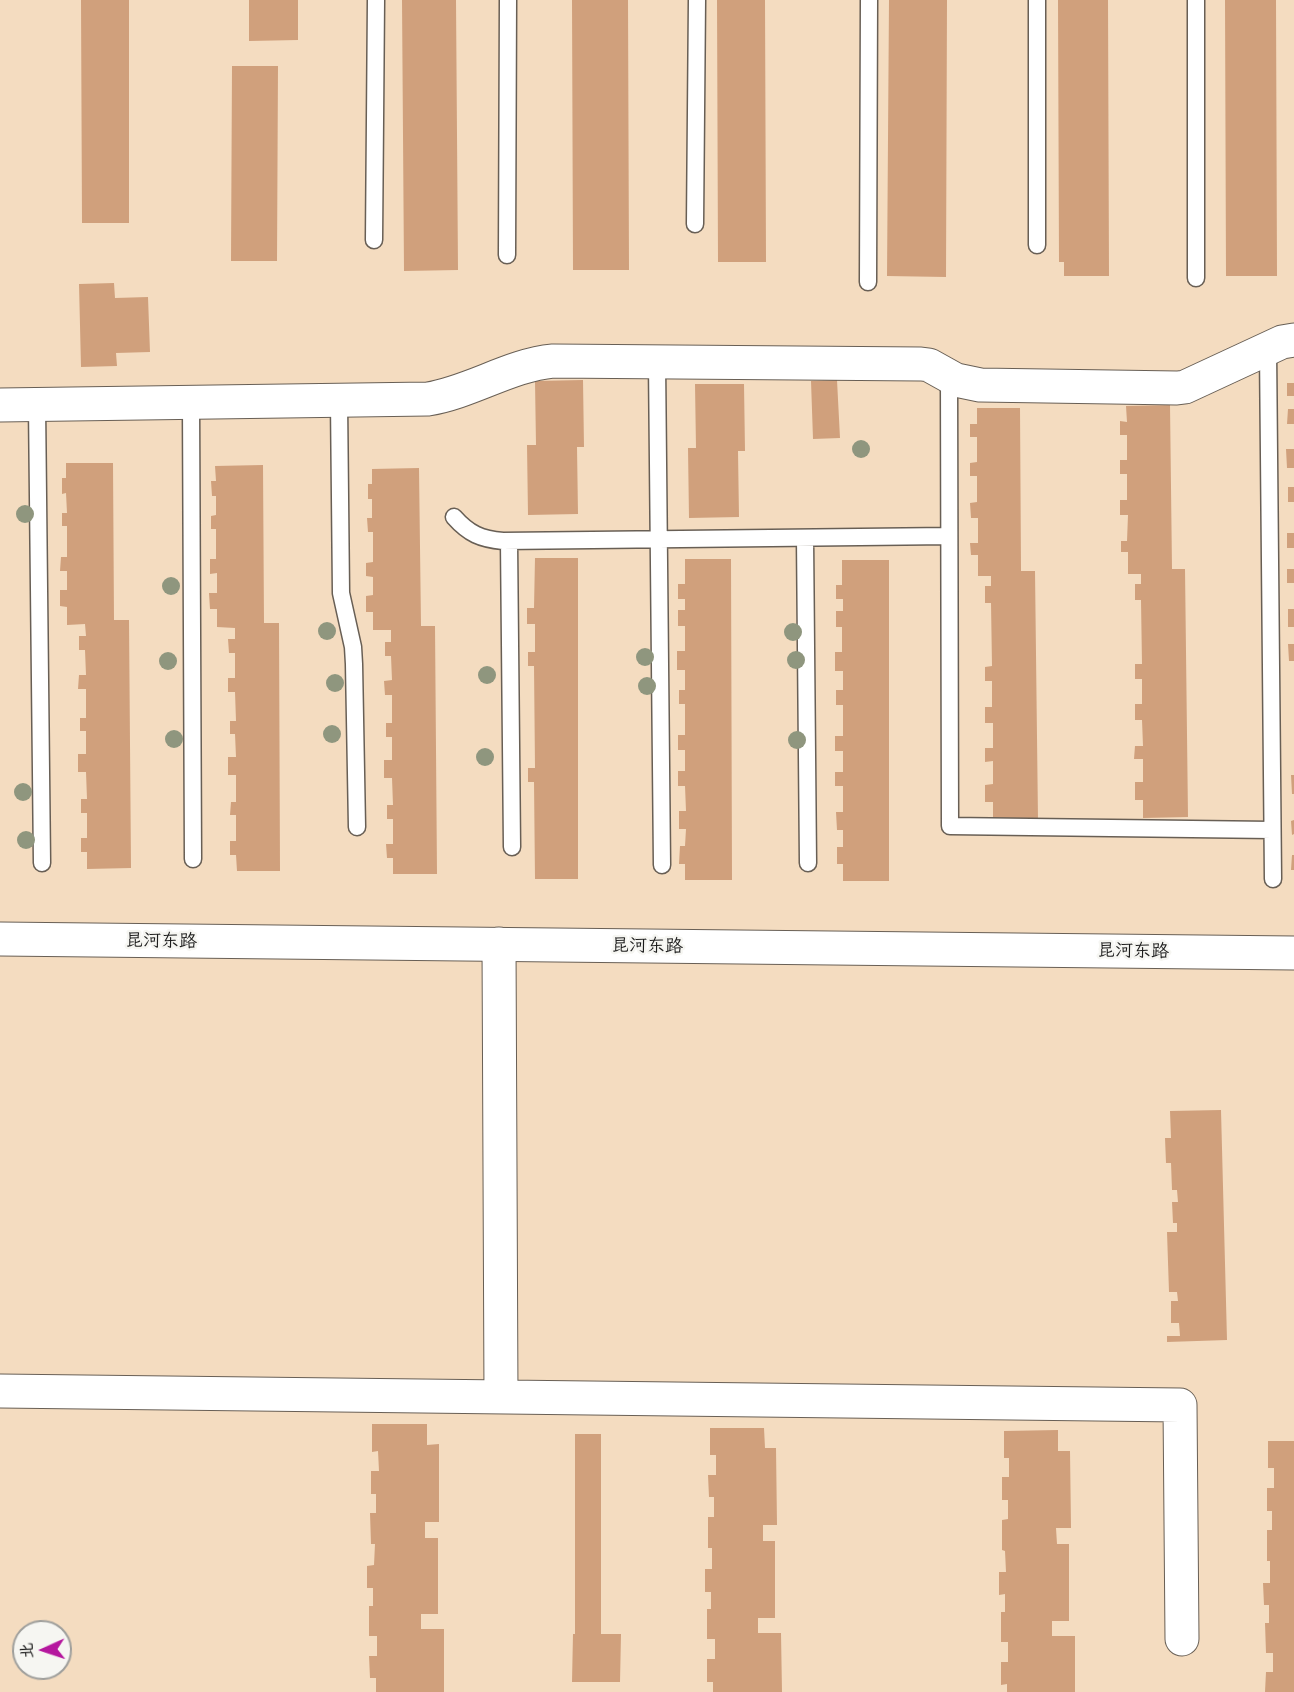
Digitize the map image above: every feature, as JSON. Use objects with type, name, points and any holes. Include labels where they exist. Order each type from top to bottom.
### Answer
[{"type":"street","points":[[0,405],[416,400],[445,396],[530,364],[542,362],[921,364],[929,365],[964,383],[980,385],[1177,388],[1185,387],[1281,344]]},
{"type":"street","name":"昆河东路","points":[[0,939],[1294,952]]},
{"type":"street","points":[[499,944],[501,1397]]},
{"type":"street","points":[[0,1391],[1180,1405],[1182,1639]]},
{"type":"lane","points":[[374,240],[376,0]]},
{"type":"lane","points":[[507,255],[508,0]]},
{"type":"lane","points":[[695,224],[697,0]]},
{"type":"lane","points":[[867,282],[869,0]]},
{"type":"lane","points":[[1037,0],[1037,245]]},
{"type":"lane","points":[[1196,0],[1196,278]]},
{"type":"lane","points":[[1273,879],[1281,344]]},
{"type":"lane","points":[[657,362],[662,865]]},
{"type":"lane","points":[[949,376],[950,826],[1272,830]]},
{"type":"lane","points":[[339,401],[340,592],[353,647],[357,827]]},
{"type":"lane","points":[[191,403],[194,859]]},
{"type":"lane","points":[[37,405],[42,863]]},
{"type":"lane","points":[[454,517],[464,528],[479,537],[509,541],[949,537]]},
{"type":"lane","points":[[805,538],[808,863]]},
{"type":"lane","points":[[509,541],[512,847]]},
{"type":"building","points":[[81,0],[129,0],[129,223],[82,223]]},
{"type":"building","points":[[249,0],[298,0],[298,40],[249,41]]},
{"type":"building","points":[[402,0],[456,0],[458,270],[404,271]]},
{"type":"building","points":[[572,0],[628,0],[629,270],[573,270]]},
{"type":"building","points":[[717,0],[765,0],[766,262],[718,262]]},
{"type":"building","points":[[889,0],[947,0],[946,277],[887,276]]},
{"type":"building","points":[[1058,0],[1108,0],[1109,276],[1064,276],[1064,262],[1059,262]]},
{"type":"building","points":[[1225,0],[1276,0],[1277,276],[1226,276]]},
{"type":"building","points":[[232,66],[278,66],[277,261],[231,261]]},
{"type":"building","points":[[114,283],[115,298],[148,297],[150,352],[116,353],[117,366],[81,367],[79,284]]},
{"type":"building","points":[[583,380],[584,447],[577,447],[578,514],[528,515],[527,445],[536,445],[535,381]]},
{"type":"building","points":[[837,380],[840,438],[813,439],[811,381]]},
{"type":"building","points":[[1287,383],[1294,383],[1294,396],[1287,396]]},
{"type":"building","points":[[695,384],[744,384],[745,451],[738,451],[739,517],[689,518],[688,448],[696,448]]},
{"type":"building","points":[[1170,405],[1172,569],[1185,569],[1188,817],[1143,818],[1143,800],[1135,800],[1135,782],[1143,782],[1143,759],[1134,759],[1135,746],[1143,746],[1142,720],[1135,720],[1135,704],[1142,704],[1142,679],[1135,679],[1135,664],[1142,664],[1141,600],[1135,600],[1135,584],[1141,584],[1141,574],[1128,574],[1128,552],[1121,552],[1121,541],[1127,541],[1128,515],[1120,515],[1120,500],[1127,500],[1127,474],[1120,474],[1120,460],[1127,460],[1127,435],[1120,435],[1120,421],[1127,422],[1126,406]]},
{"type":"building","points":[[977,408],[1020,408],[1021,571],[1035,571],[1038,820],[993,820],[993,802],[985,802],[985,785],[993,784],[993,761],[985,762],[985,748],[993,748],[993,723],[985,723],[985,707],[992,707],[992,681],[985,681],[985,667],[992,666],[991,603],[985,603],[985,586],[991,586],[991,576],[978,576],[978,555],[971,555],[970,543],[978,543],[978,518],[971,518],[970,503],[977,502],[977,476],[970,476],[970,463],[977,462],[977,437],[970,437],[970,424],[977,424]]},
{"type":"building","points":[[1288,409],[1294,409],[1294,424],[1287,424]]},
{"type":"building","points":[[1286,449],[1294,449],[1294,468],[1287,468]]},
{"type":"building","points":[[66,463],[113,463],[114,620],[129,620],[131,868],[87,869],[87,852],[81,852],[81,838],[87,838],[87,813],[81,813],[81,799],[87,799],[86,772],[78,772],[78,754],[86,754],[86,731],[80,731],[80,718],[86,718],[86,689],[78,689],[79,675],[86,675],[85,650],[79,650],[79,636],[86,636],[85,624],[67,625],[67,607],[60,606],[60,590],[67,590],[67,571],[60,571],[61,557],[67,557],[67,526],[62,526],[62,513],[67,513],[66,493],[62,494],[62,478],[66,478]]},
{"type":"building","points":[[263,465],[264,623],[279,623],[280,871],[237,871],[236,855],[230,855],[230,841],[236,841],[236,815],[230,815],[231,802],[236,802],[236,775],[228,775],[228,757],[236,757],[235,734],[230,734],[230,721],[236,721],[235,692],[228,692],[228,678],[235,678],[235,653],[229,653],[228,639],[235,639],[235,628],[217,627],[217,609],[210,609],[209,593],[217,593],[217,573],[210,574],[210,559],[216,559],[216,529],[211,529],[211,516],[216,515],[216,496],[212,496],[211,481],[216,481],[215,466]]},
{"type":"building","points":[[419,468],[421,626],[435,626],[437,874],[393,874],[393,858],[387,858],[386,844],[393,844],[393,819],[387,819],[387,805],[393,805],[392,778],[384,778],[384,760],[392,760],[392,737],[386,737],[386,723],[392,723],[392,695],[385,695],[384,681],[392,680],[391,656],[385,656],[385,642],[391,642],[391,630],[373,630],[373,612],[366,612],[366,596],[373,595],[373,577],[366,576],[366,563],[373,562],[373,532],[368,532],[367,518],[372,518],[372,499],[368,499],[368,484],[372,484],[372,469]]},
{"type":"building","points":[[1288,487],[1294,487],[1294,502],[1288,502]]},
{"type":"building","points":[[1287,533],[1294,533],[1294,548],[1287,548]]},
{"type":"building","points":[[535,558],[578,558],[578,879],[535,879],[534,782],[528,782],[528,768],[535,768],[534,666],[528,666],[528,652],[535,652],[535,624],[527,624],[527,608],[534,608]]},
{"type":"building","points":[[685,559],[731,559],[732,880],[685,880],[685,864],[679,864],[680,846],[685,846],[686,829],[679,829],[679,811],[686,811],[685,786],[678,786],[678,771],[685,771],[685,750],[678,750],[678,735],[685,735],[685,704],[679,704],[679,690],[685,690],[685,670],[677,670],[677,651],[685,651],[685,626],[678,626],[678,610],[685,610],[685,599],[678,599],[678,584],[685,584]]},
{"type":"building","points":[[842,560],[889,560],[889,881],[843,881],[843,864],[837,864],[837,847],[843,847],[843,830],[837,830],[836,812],[843,812],[843,786],[835,786],[835,772],[843,772],[843,751],[835,751],[835,736],[843,736],[843,705],[836,705],[836,690],[843,690],[843,671],[835,671],[835,652],[842,652],[842,627],[836,627],[836,611],[843,611],[843,599],[836,599],[836,585],[842,585]]},
{"type":"building","points":[[1287,569],[1294,569],[1294,583],[1287,583]]},
{"type":"building","points":[[1288,609],[1294,609],[1294,627],[1288,627]]},
{"type":"building","points":[[1288,644],[1294,644],[1294,661],[1289,661]]},
{"type":"building","points":[[1291,775],[1294,775],[1294,794],[1292,794]]},
{"type":"building","points":[[1294,820],[1294,834],[1292,835],[1291,821]]},
{"type":"building","points":[[1292,855],[1294,855],[1294,870],[1291,870]]},
{"type":"building","points":[[1221,1110],[1227,1340],[1167,1342],[1167,1336],[1180,1336],[1179,1323],[1171,1323],[1171,1301],[1178,1301],[1177,1292],[1169,1292],[1167,1232],[1177,1232],[1177,1223],[1173,1223],[1172,1202],[1178,1202],[1177,1190],[1172,1190],[1171,1163],[1166,1163],[1165,1138],[1171,1138],[1170,1111]]},
{"type":"building","points":[[372,1424],[427,1424],[427,1445],[439,1444],[439,1522],[425,1522],[425,1538],[438,1538],[438,1614],[421,1614],[421,1629],[444,1629],[444,1692],[376,1692],[376,1678],[370,1678],[369,1656],[377,1656],[377,1636],[369,1636],[369,1606],[373,1606],[373,1588],[367,1588],[367,1566],[374,1565],[375,1544],[371,1544],[370,1513],[376,1513],[376,1494],[371,1494],[371,1471],[379,1471],[378,1451],[372,1452]]},
{"type":"building","points":[[710,1428],[764,1428],[765,1448],[776,1448],[777,1525],[763,1525],[763,1541],[775,1541],[775,1618],[758,1618],[758,1633],[781,1633],[782,1692],[713,1692],[713,1682],[707,1682],[707,1659],[715,1659],[715,1639],[707,1639],[707,1609],[711,1609],[711,1592],[705,1592],[705,1569],[712,1569],[712,1548],[708,1548],[708,1517],[714,1517],[714,1497],[709,1497],[708,1475],[716,1475],[716,1455],[710,1455]]},
{"type":"building","points":[[1058,1430],[1058,1451],[1070,1451],[1071,1528],[1056,1528],[1057,1544],[1069,1544],[1069,1621],[1052,1621],[1052,1636],[1075,1636],[1075,1692],[1007,1692],[1007,1684],[1001,1685],[1001,1662],[1008,1662],[1008,1642],[1001,1642],[1001,1612],[1005,1612],[1005,1594],[999,1595],[999,1572],[1006,1572],[1005,1551],[1002,1550],[1002,1520],[1008,1519],[1008,1500],[1002,1500],[1002,1477],[1009,1477],[1009,1458],[1004,1458],[1004,1431]]},
{"type":"building","points":[[575,1434],[601,1434],[601,1634],[621,1634],[620,1682],[572,1682],[573,1634],[575,1634]]},
{"type":"building","points":[[1268,1441],[1294,1441],[1294,1692],[1265,1692],[1266,1672],[1273,1672],[1273,1653],[1266,1653],[1265,1623],[1269,1623],[1269,1605],[1264,1605],[1263,1583],[1270,1583],[1267,1530],[1272,1530],[1272,1511],[1267,1511],[1267,1488],[1274,1488],[1274,1468],[1268,1468]]}]
